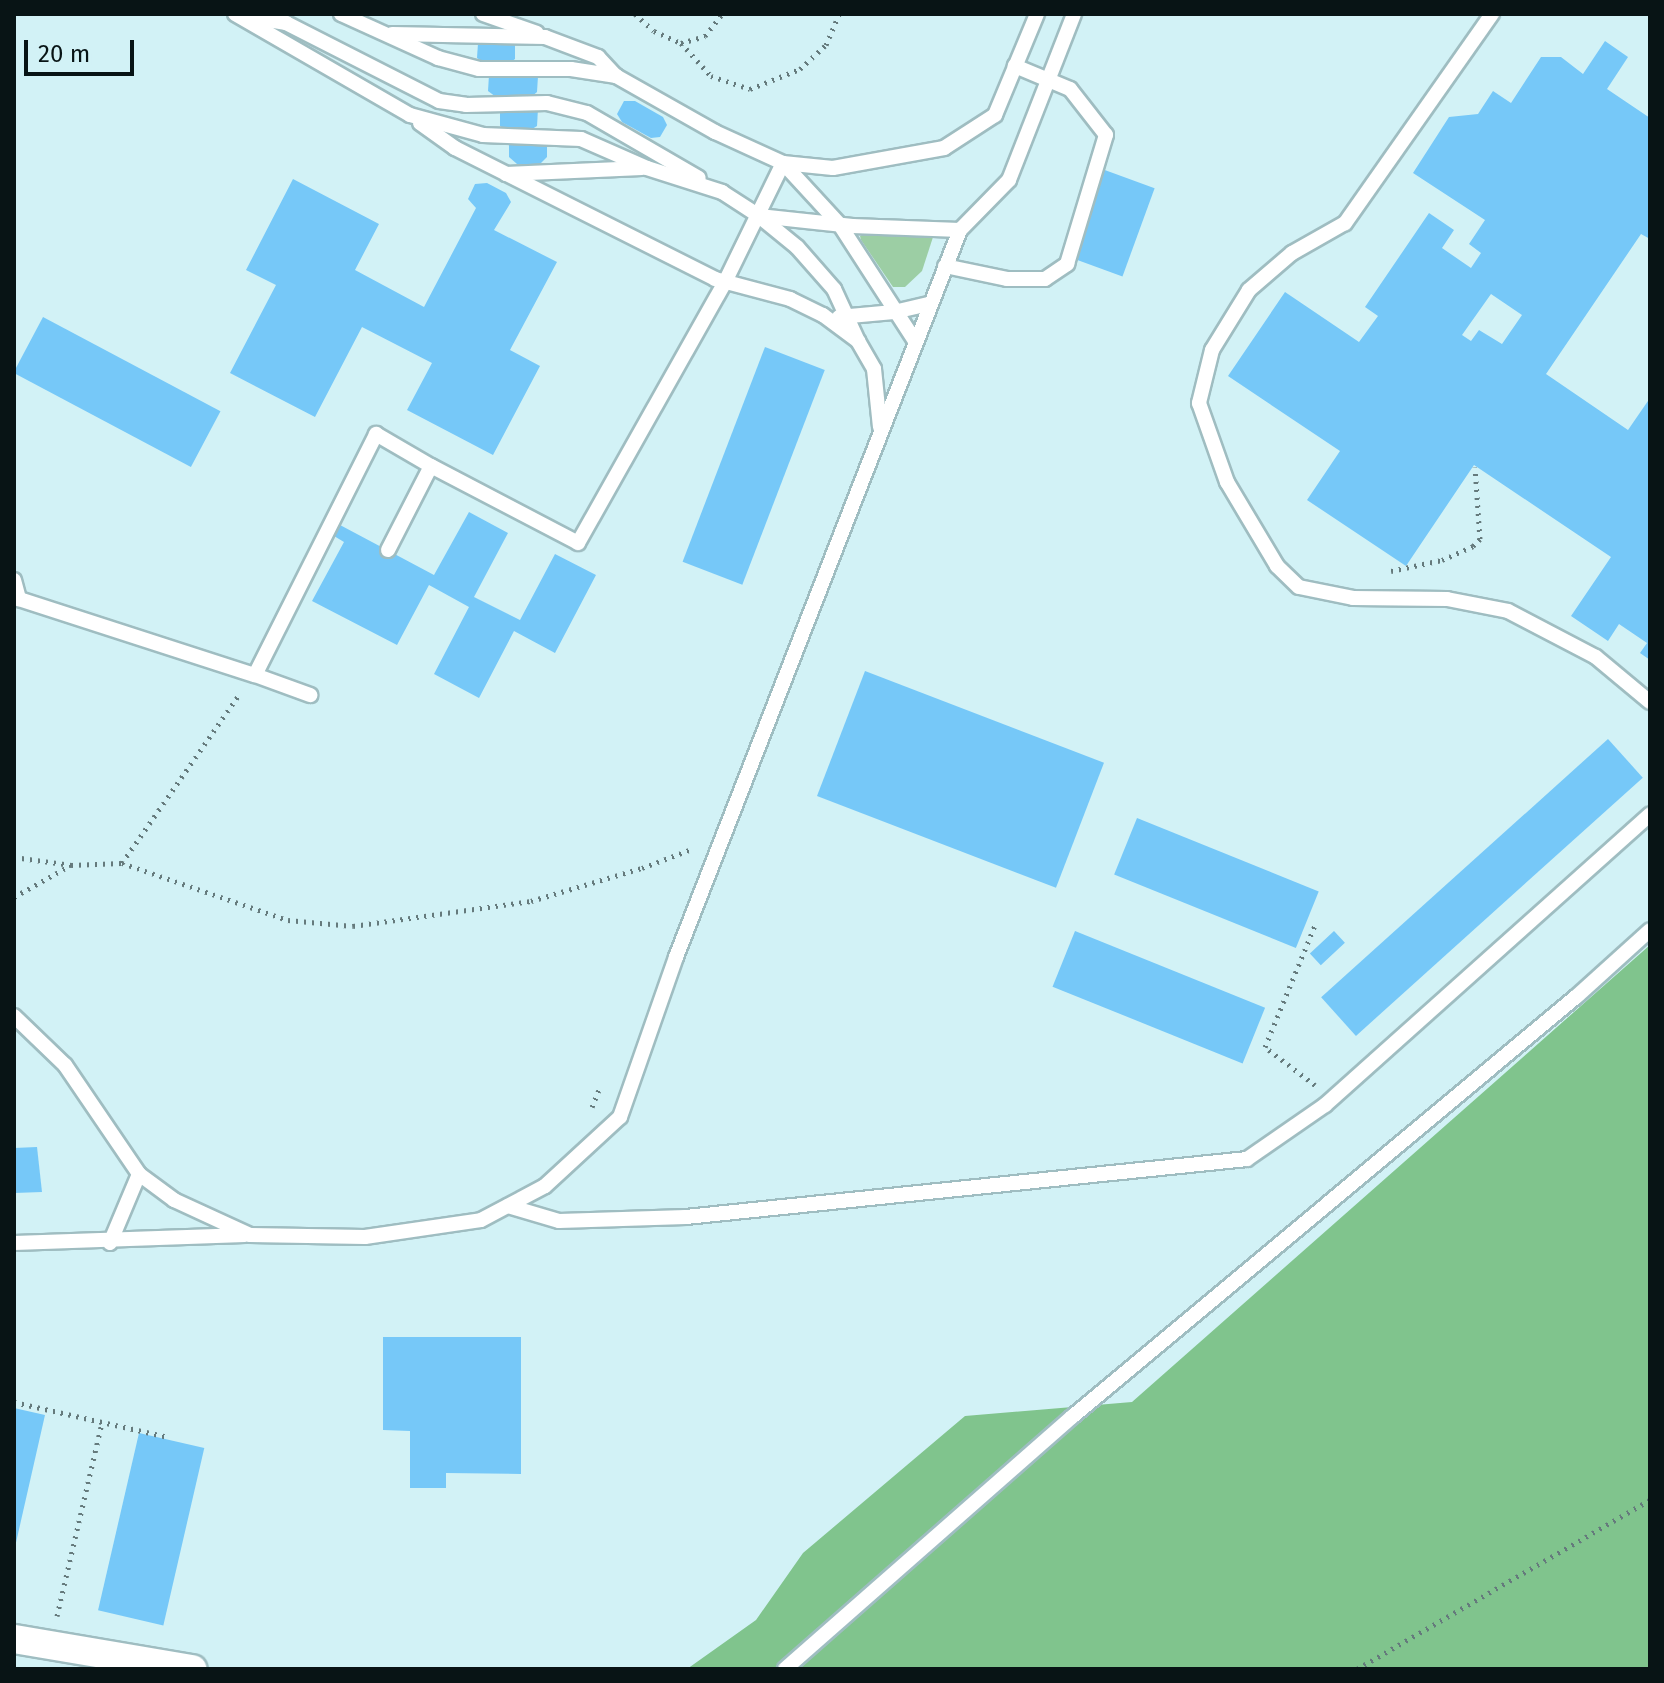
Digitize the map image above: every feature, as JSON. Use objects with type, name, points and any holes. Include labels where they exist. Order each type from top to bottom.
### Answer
[{"type":"street","points":[[14,1639],[192,1669]]},
{"type":"lane","points":[[341,14],[438,58],[479,69],[571,69],[616,76]]},
{"type":"lane","points":[[483,14],[598,57],[616,76],[715,132],[783,163],[833,168],[944,148],[995,115],[1037,14]]},
{"type":"lane","points":[[14,1243],[110,1243],[250,1235],[365,1237],[481,1220],[545,1186],[620,1117],[668,977],[929,304],[960,230],[1009,180],[1074,14]]},
{"type":"lane","points":[[1500,14],[1488,20],[1345,223],[1292,253],[1249,290],[1212,350],[1199,403],[1227,482],[1277,566],[1299,587],[1353,598],[1447,599],[1508,611],[1596,657],[1650,702]]},
{"type":"lane","points":[[237,15],[410,115],[455,148],[725,282],[790,299],[823,315],[858,341]]},
{"type":"lane","points":[[237,15],[286,23],[404,86],[439,101],[466,105],[547,103],[587,113],[722,192],[759,216],[797,247],[834,289],[874,369],[880,429]]},
{"type":"lane","points":[[385,34],[545,37]]},
{"type":"lane","points":[[945,266],[1007,279],[1045,279],[1067,264],[1106,135],[1070,89],[1015,66]]},
{"type":"lane","points":[[410,115],[483,135],[581,139],[647,168],[722,192]]},
{"type":"lane","points":[[255,675],[376,434],[578,543],[725,282],[783,163]]},
{"type":"lane","points":[[783,163],[840,225],[915,341]]},
{"type":"lane","points":[[506,174],[647,168]]},
{"type":"lane","points":[[759,216],[840,225],[960,230]]},
{"type":"lane","points":[[823,315],[847,318],[929,304]]},
{"type":"lane","points":[[388,550],[431,466]]},
{"type":"lane","points":[[14,580],[19,599],[310,695]]},
{"type":"lane","points":[[508,1206],[559,1221],[686,1217],[1247,1159],[1330,1101],[1650,814]]},
{"type":"lane","points":[[785,1669],[1072,1417],[1577,996],[1650,930]]},
{"type":"lane","points":[[14,1016],[65,1065],[139,1174],[174,1200],[250,1235]]},
{"type":"lane","points":[[110,1243],[139,1174]]},
{"type":"path","points":[[635,14],[654,31],[681,43],[711,76],[750,89],[800,69],[826,45],[839,14]]},
{"type":"path","points":[[681,43],[705,36],[722,14]]},
{"type":"path","points":[[1377,574],[1442,560],[1480,539],[1475,467]]},
{"type":"path","points":[[122,863],[230,705],[255,675]]},
{"type":"path","points":[[14,857],[71,865],[122,863],[288,920],[353,926],[531,901],[642,868],[694,848],[689,861]]},
{"type":"path","points":[[14,897],[71,865]]},
{"type":"path","points":[[1315,925],[1265,1047],[1309,1078],[1330,1101]]},
{"type":"path","points":[[583,1119],[592,1108],[603,1080]]},
{"type":"path","points":[[14,1402],[168,1437]]},
{"type":"path","points":[[50,1646],[102,1422]]},
{"type":"path","points":[[1357,1669],[1650,1500]]},
{"type":"green space","points":[[869,231],[934,234],[922,271],[905,287],[893,287],[861,240],[860,236]]},
{"type":"green space","points":[[1650,945],[1650,1669],[687,1669],[756,1620],[803,1553],[965,1416],[1132,1402]]},
{"type":"building","points":[[1605,41],[1628,57],[1607,89],[1650,118],[1650,239],[1641,234],[1546,374],[1628,430],[1650,398],[1650,660],[1640,653],[1647,643],[1619,624],[1608,641],[1571,616],[1611,557],[1474,465],[1406,566],[1307,500],[1340,451],[1228,376],[1285,292],[1359,342],[1378,316],[1365,307],[1429,213],[1454,230],[1442,248],[1471,268],[1481,253],[1469,244],[1485,220],[1413,173],[1449,117],[1478,114],[1493,91],[1511,103],[1541,57],[1561,57],[1583,74]],"holes":[[[1491,294],[1522,315],[1502,344],[1479,330],[1471,341],[1462,335]]]},
{"type":"building","points":[[478,43],[515,43],[515,59],[508,64],[485,63],[477,58]]},
{"type":"building","points":[[489,75],[538,76],[537,92],[530,98],[496,97],[488,91]]},
{"type":"building","points":[[624,101],[635,101],[663,117],[667,125],[660,137],[651,138],[622,122],[617,114]]},
{"type":"building","points":[[500,109],[538,109],[537,126],[529,131],[507,131],[500,126]]},
{"type":"building","points":[[509,142],[547,142],[547,157],[540,164],[517,164],[509,157]]},
{"type":"building","points":[[1102,169],[1155,188],[1122,276],[1070,257]]},
{"type":"building","points":[[293,179],[379,224],[355,270],[424,307],[476,208],[468,199],[475,184],[487,183],[506,193],[511,202],[494,230],[557,262],[510,350],[540,366],[493,455],[407,410],[432,363],[362,327],[315,417],[230,373],[276,285],[246,270]]},
{"type":"building","points":[[43,317],[220,411],[191,467],[14,373]]},
{"type":"building","points":[[765,347],[825,370],[742,585],[683,562]]},
{"type":"building","points":[[469,512],[508,533],[474,597],[520,620],[555,554],[596,575],[555,653],[514,631],[479,698],[434,674],[469,607],[429,585],[397,645],[312,601],[344,542],[334,536],[340,525],[434,575]]},
{"type":"building","points":[[865,671],[1104,763],[1056,888],[817,796]]},
{"type":"building","points":[[1608,739],[1643,778],[1356,1036],[1321,997]]},
{"type":"building","points":[[1137,818],[1319,891],[1296,948],[1114,875]]},
{"type":"building","points":[[1075,931],[1265,1008],[1243,1063],[1053,987]]},
{"type":"building","points":[[1334,931],[1345,943],[1321,965],[1310,954]]},
{"type":"building","points":[[37,1147],[42,1192],[14,1193],[14,1148]]},
{"type":"building","points":[[383,1337],[521,1337],[521,1474],[446,1473],[446,1488],[410,1488],[410,1431],[383,1430]]},
{"type":"building","points":[[14,1408],[45,1415],[15,1547],[14,1547]]},
{"type":"building","points":[[139,1433],[204,1448],[163,1625],[98,1610]]}]
